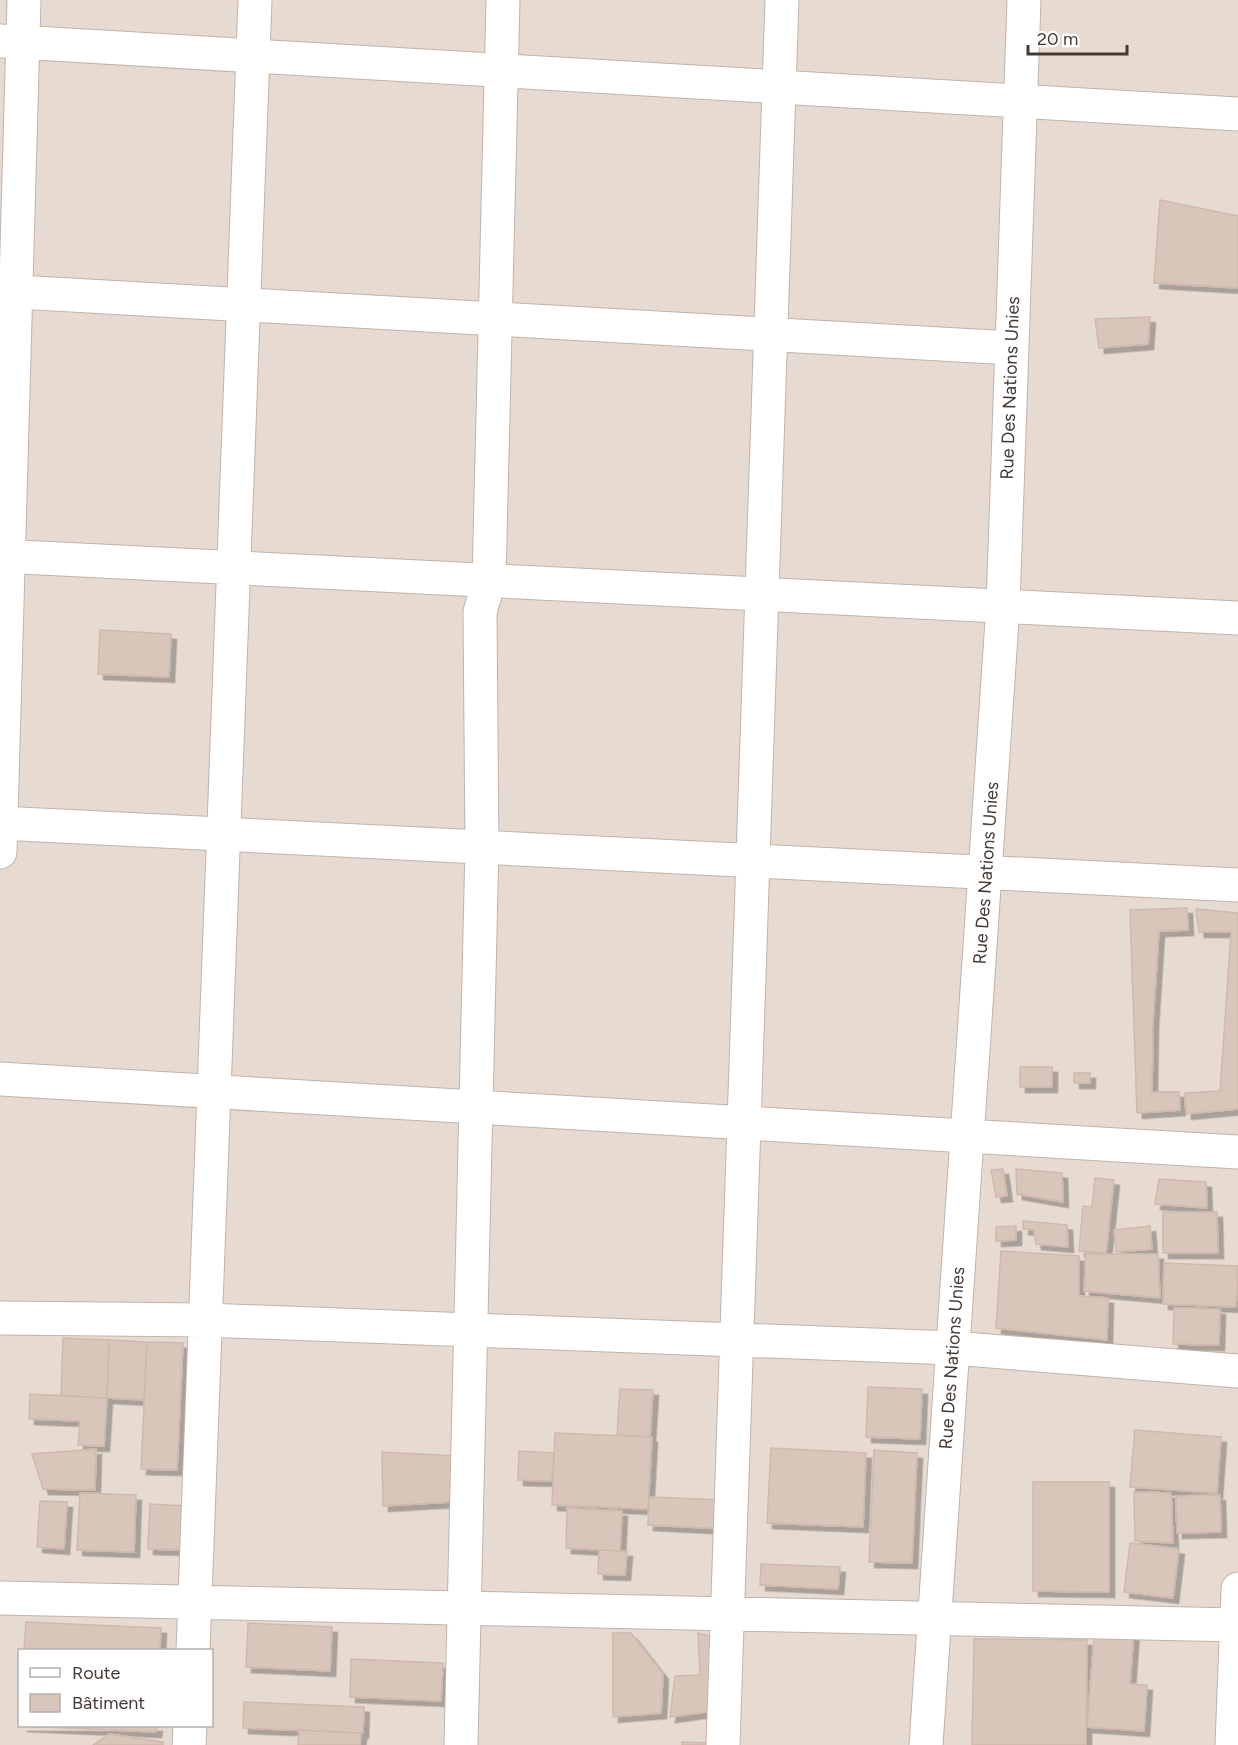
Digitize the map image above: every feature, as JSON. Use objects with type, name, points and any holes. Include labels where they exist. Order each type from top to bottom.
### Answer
[{"type":"street","points":[[0,852],[11,41],[24,0]]},
{"type":"street","points":[[193,1649],[255,0]]},
{"type":"street","points":[[461,1745],[482,847],[480,612],[489,581],[503,0]]},
{"type":"street","points":[[723,1745],[782,0]]},
{"type":"street","name":"Rue Des Nations Unies","points":[[926,1745],[1003,606],[1024,0]]},
{"type":"street","points":[[11,41],[1238,114]]},
{"type":"street","points":[[8,292],[1012,348]]},
{"type":"street","points":[[4,557],[1238,618]]},
{"type":"street","points":[[0,823],[1238,885]]},
{"type":"street","points":[[0,1079],[1238,1152]]},
{"type":"street","points":[[0,1318],[205,1320],[737,1342],[953,1348],[1238,1371]]},
{"type":"street","points":[[1232,1745],[1238,1589]]},
{"type":"street","points":[[0,1598],[1238,1625]]},
{"type":"street","points":[[189,1745],[190,1727]]},
{"type":"shaded area","points":[[0,0],[1238,0],[1238,1745],[0,1745]]},
{"type":"building","points":[[1160,200],[1238,216],[1238,288],[1154,283]]},
{"type":"building","points":[[1150,317],[1148,344],[1099,348],[1095,319]]},
{"type":"building","points":[[100,630],[171,634],[169,677],[98,674]]},
{"type":"building","points":[[1187,908],[1188,930],[1159,931],[1153,1023],[1152,1092],[1179,1092],[1180,1110],[1137,1113],[1130,910]]},
{"type":"building","points":[[1196,909],[1238,913],[1238,1109],[1186,1114],[1185,1093],[1220,1091],[1231,932],[1199,932]]},
{"type":"building","points":[[1020,1067],[1052,1067],[1052,1087],[1020,1087]]},
{"type":"building","points":[[1074,1073],[1090,1073],[1090,1083],[1074,1083]]},
{"type":"building","points":[[1003,1169],[1007,1196],[996,1197],[991,1170]]},
{"type":"building","points":[[1016,1169],[1062,1173],[1063,1202],[1017,1194]]},
{"type":"building","points":[[1095,1178],[1114,1180],[1106,1253],[1079,1251],[1083,1206],[1092,1207]]},
{"type":"building","points":[[1159,1179],[1206,1182],[1207,1208],[1155,1204]]},
{"type":"building","points":[[1163,1212],[1217,1212],[1218,1253],[1163,1253]]},
{"type":"building","points":[[1023,1221],[1067,1225],[1068,1247],[1036,1244],[1034,1230],[1023,1229]]},
{"type":"building","points":[[1016,1226],[1016,1240],[996,1241],[996,1227]]},
{"type":"building","points":[[1150,1226],[1152,1249],[1116,1252],[1114,1230]]},
{"type":"building","points":[[1001,1251],[1079,1256],[1079,1296],[1108,1298],[1107,1340],[996,1328]]},
{"type":"building","points":[[1086,1254],[1158,1254],[1160,1298],[1084,1291]]},
{"type":"building","points":[[1164,1263],[1238,1266],[1236,1307],[1163,1304]]},
{"type":"building","points":[[1174,1308],[1220,1309],[1219,1345],[1173,1344]]},
{"type":"building","points":[[63,1338],[109,1340],[107,1398],[61,1396]]},
{"type":"building","points":[[109,1340],[147,1342],[144,1400],[107,1398]]},
{"type":"building","points":[[147,1342],[183,1343],[177,1470],[141,1469]]},
{"type":"building","points":[[868,1387],[922,1389],[920,1439],[866,1437]]},
{"type":"building","points":[[620,1389],[653,1390],[650,1437],[617,1435]]},
{"type":"building","points":[[30,1394],[107,1398],[104,1446],[78,1445],[80,1421],[29,1419]]},
{"type":"building","points":[[1135,1430],[1221,1437],[1217,1493],[1130,1487]]},
{"type":"building","points":[[555,1433],[652,1437],[648,1509],[552,1505]]},
{"type":"building","points":[[771,1448],[866,1453],[863,1527],[767,1523]]},
{"type":"building","points":[[96,1449],[95,1490],[43,1489],[32,1454]]},
{"type":"building","points":[[874,1450],[917,1453],[912,1563],[869,1562]]},
{"type":"building","points":[[519,1451],[554,1453],[552,1481],[518,1480]]},
{"type":"building","points":[[382,1452],[457,1456],[450,1502],[383,1506]]},
{"type":"building","points":[[1033,1482],[1109,1482],[1109,1592],[1033,1591]]},
{"type":"building","points":[[1134,1492],[1171,1493],[1173,1543],[1135,1541]]},
{"type":"building","points":[[80,1493],[136,1495],[134,1552],[77,1550]]},
{"type":"building","points":[[1220,1495],[1221,1532],[1177,1533],[1176,1496]]},
{"type":"building","points":[[649,1497],[726,1500],[724,1529],[648,1525]]},
{"type":"building","points":[[40,1501],[67,1502],[64,1549],[37,1547]]},
{"type":"building","points":[[150,1504],[188,1506],[186,1550],[148,1549]]},
{"type":"building","points":[[567,1508],[622,1511],[620,1551],[566,1548]]},
{"type":"building","points":[[1130,1543],[1179,1549],[1173,1598],[1124,1592]]},
{"type":"building","points":[[599,1550],[627,1551],[625,1575],[598,1574]]},
{"type":"building","points":[[761,1564],[840,1567],[838,1589],[760,1585]]},
{"type":"building","points":[[26,1622],[161,1628],[160,1649],[24,1649]]},
{"type":"building","points":[[248,1623],[332,1627],[330,1671],[246,1667]]},
{"type":"building","points":[[1095,1626],[1134,1629],[1130,1684],[1147,1685],[1144,1731],[1087,1727]]},
{"type":"building","points":[[613,1633],[631,1633],[663,1674],[661,1713],[613,1717]]},
{"type":"building","points":[[698,1633],[713,1637],[713,1711],[670,1717],[675,1676],[700,1675]]},
{"type":"building","points":[[974,1639],[1087,1640],[1086,1745],[972,1745]]},
{"type":"building","points":[[351,1659],[443,1663],[441,1701],[350,1697]]},
{"type":"building","points":[[244,1702],[364,1707],[363,1733],[243,1728]]},
{"type":"building","points":[[44,1727],[157,1727],[156,1732]]},
{"type":"building","points":[[299,1730],[361,1733],[360,1745],[298,1745]]},
{"type":"building","points":[[109,1734],[163,1742],[163,1745],[93,1745]]},
{"type":"building","points":[[682,1742],[712,1743],[712,1745],[682,1745]]}]
